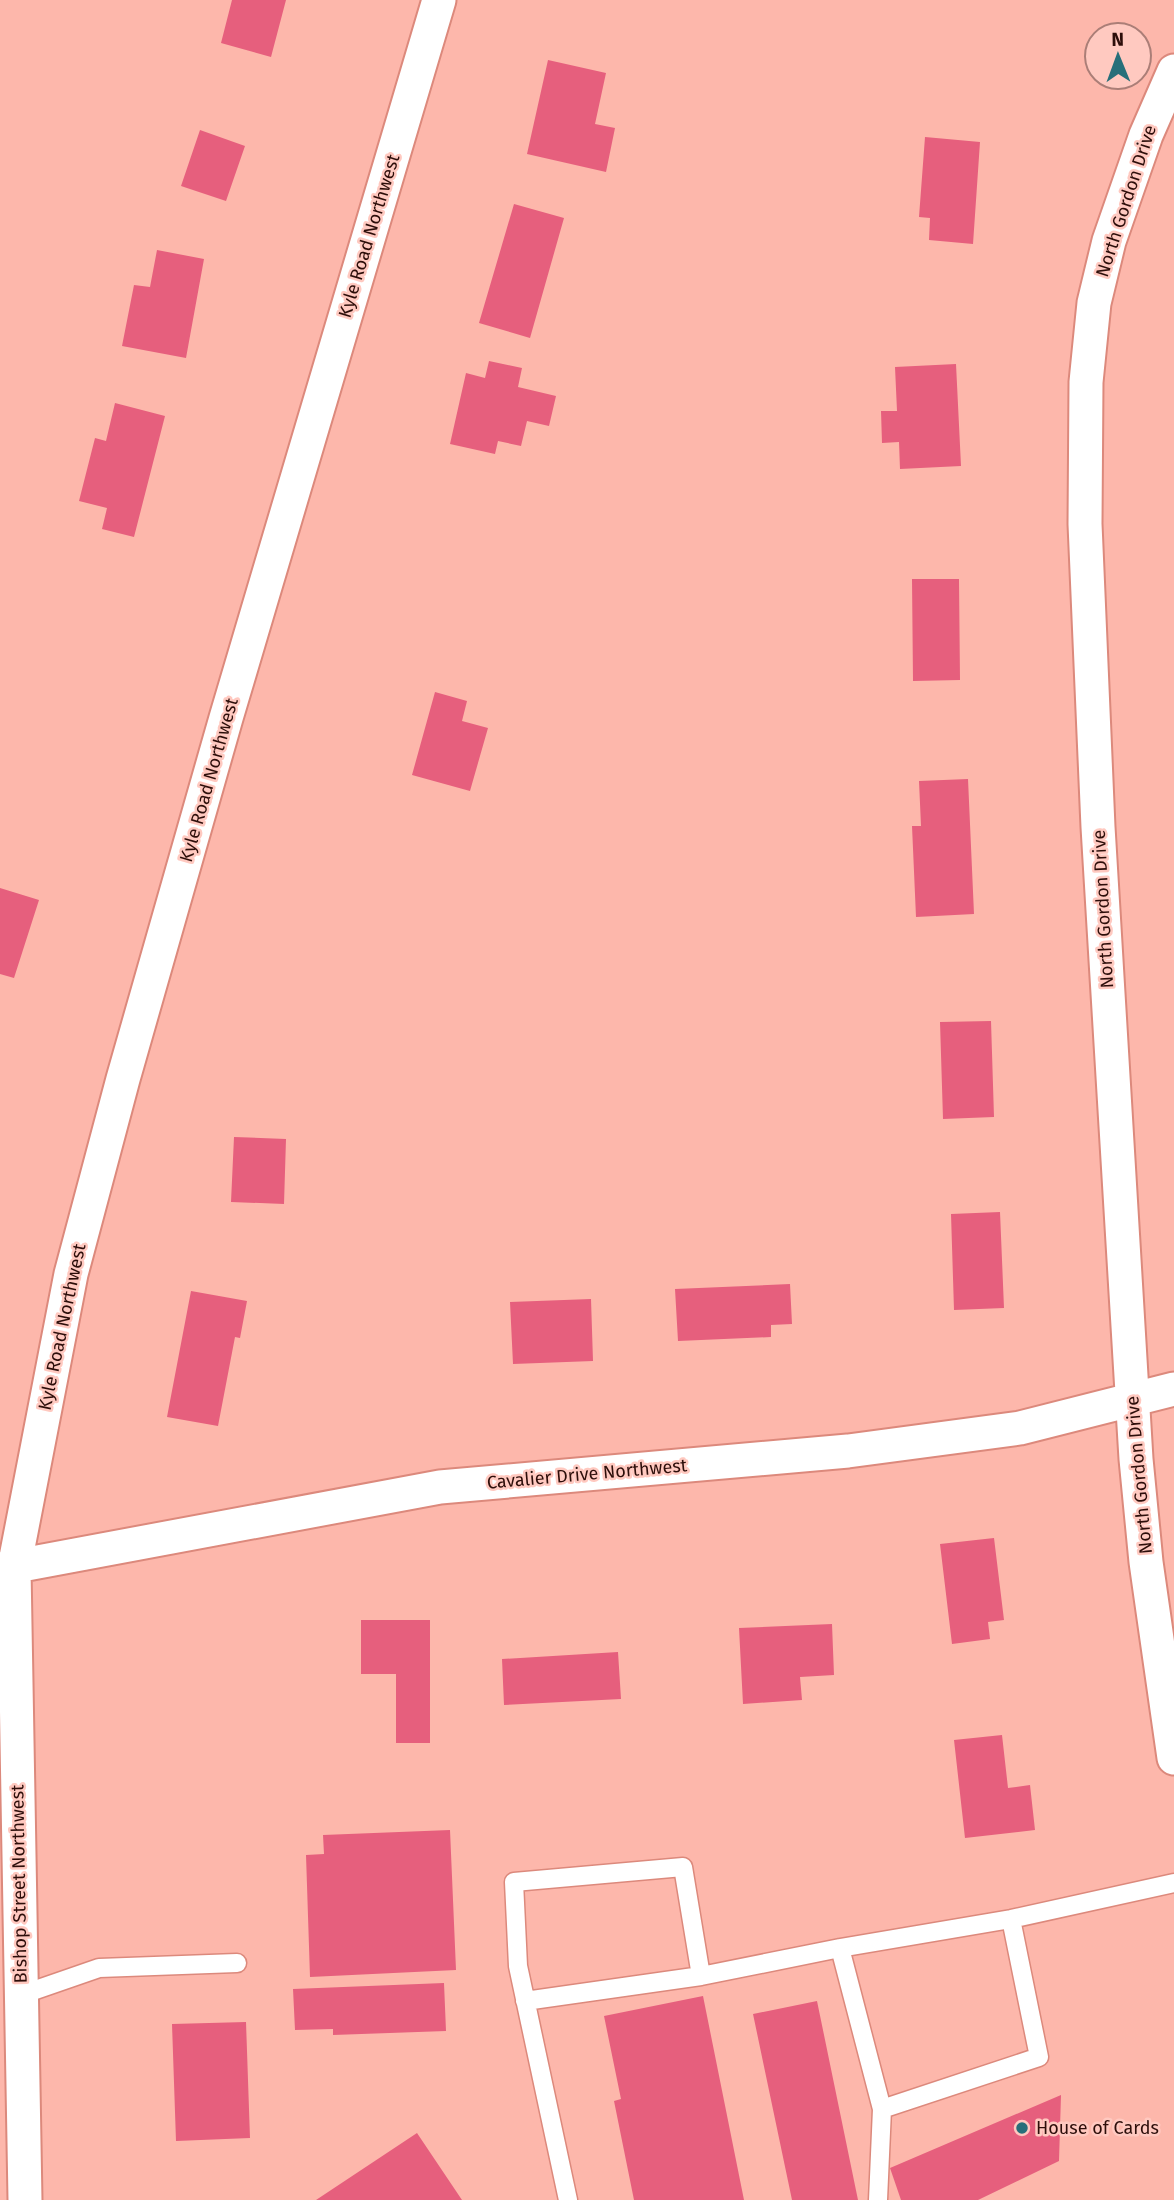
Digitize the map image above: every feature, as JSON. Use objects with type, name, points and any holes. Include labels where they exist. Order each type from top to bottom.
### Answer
[{"type":"street","name":"Kyle Road Northwest","points":[[7,1569],[71,1274],[122,1079],[232,695],[439,0]]},
{"type":"street","name":"North Gordon Drive","points":[[1174,71],[1146,135],[1109,241],[1094,303],[1086,382],[1085,524],[1098,827],[1136,1459],[1146,1562],[1174,1758]]},
{"type":"street","name":"Cavalier Drive Northwest","points":[[7,1569],[440,1487],[848,1451],[1020,1428],[1174,1389]]},
{"type":"street","name":"Bishop Street Northwest","points":[[7,1569],[25,2200]]},
{"type":"lane","points":[[568,2200],[518,1966],[514,1882],[683,1867],[701,1976]]},
{"type":"lane","points":[[525,2001],[701,1976],[840,1948],[1011,1919],[1174,1883]]},
{"type":"lane","points":[[882,2109],[1039,2057],[1011,1919]]},
{"type":"lane","points":[[840,1948],[882,2109],[878,2200]]},
{"type":"lane","points":[[21,1995],[99,1968],[237,1963]]},
{"type":"building","points":[[232,0],[286,0],[271,57],[221,43]]},
{"type":"building","points":[[548,60],[606,73],[595,124],[615,128],[606,172],[527,154]]},
{"type":"building","points":[[200,130],[245,146],[226,201],[181,186]]},
{"type":"building","points":[[925,137],[980,142],[973,244],[929,240],[930,218],[919,217]]},
{"type":"building","points":[[514,204],[564,218],[530,338],[479,323]]},
{"type":"building","points":[[157,250],[204,259],[186,358],[122,346],[134,285],[150,287]]},
{"type":"building","points":[[489,361],[522,368],[518,387],[556,396],[549,426],[527,421],[521,446],[498,441],[495,454],[450,444],[466,373],[485,378]]},
{"type":"building","points":[[956,364],[961,466],[900,469],[899,442],[882,443],[881,411],[897,411],[895,367]]},
{"type":"building","points":[[115,403],[165,416],[134,537],[102,529],[107,508],[79,501],[95,438],[106,441]]},
{"type":"building","points":[[912,579],[959,579],[960,680],[913,681]]},
{"type":"building","points":[[435,692],[467,701],[462,721],[488,728],[470,791],[412,775]]},
{"type":"building","points":[[968,779],[974,914],[916,917],[912,826],[921,826],[919,781]]},
{"type":"building","points":[[0,888],[39,900],[14,978],[0,974]]},
{"type":"building","points":[[991,1021],[994,1117],[943,1119],[940,1022]]},
{"type":"building","points":[[234,1137],[286,1139],[284,1204],[231,1202]]},
{"type":"building","points":[[1000,1212],[1004,1308],[954,1310],[951,1214]]},
{"type":"building","points":[[790,1284],[792,1324],[771,1325],[771,1337],[678,1341],[675,1289]]},
{"type":"building","points":[[191,1291],[247,1301],[240,1338],[235,1337],[218,1426],[167,1417]]},
{"type":"building","points":[[591,1299],[593,1361],[513,1364],[510,1302]]},
{"type":"building","points":[[994,1538],[1004,1620],[988,1622],[990,1639],[952,1644],[940,1544]]},
{"type":"building","points":[[361,1620],[430,1620],[430,1743],[396,1743],[396,1674],[361,1674]]},
{"type":"building","points":[[832,1624],[834,1675],[800,1677],[802,1700],[743,1704],[739,1628]]},
{"type":"building","points":[[618,1652],[621,1699],[504,1705],[502,1659]]},
{"type":"building","points":[[1002,1735],[1008,1788],[1030,1785],[1035,1830],[965,1838],[954,1740]]},
{"type":"building","points":[[450,1830],[456,1970],[310,1977],[306,1855],[324,1854],[323,1835]]},
{"type":"building","points":[[444,1983],[446,2031],[333,2035],[333,2029],[295,2030],[293,1989]]},
{"type":"building","points":[[703,1996],[744,2200],[634,2200],[614,2101],[621,2099],[604,2016]]},
{"type":"building","points":[[817,2001],[858,2200],[792,2200],[753,2014]]},
{"type":"building","points":[[246,2022],[250,2138],[176,2141],[172,2024]]},
{"type":"building","name":"House of Cards","points":[[1061,2095],[1059,2161],[978,2200],[901,2200],[890,2168]]},
{"type":"building","points":[[417,2133],[462,2200],[316,2200]]},
{"type":"place","name":"House of Cards","points":[[1022,2128]]}]
